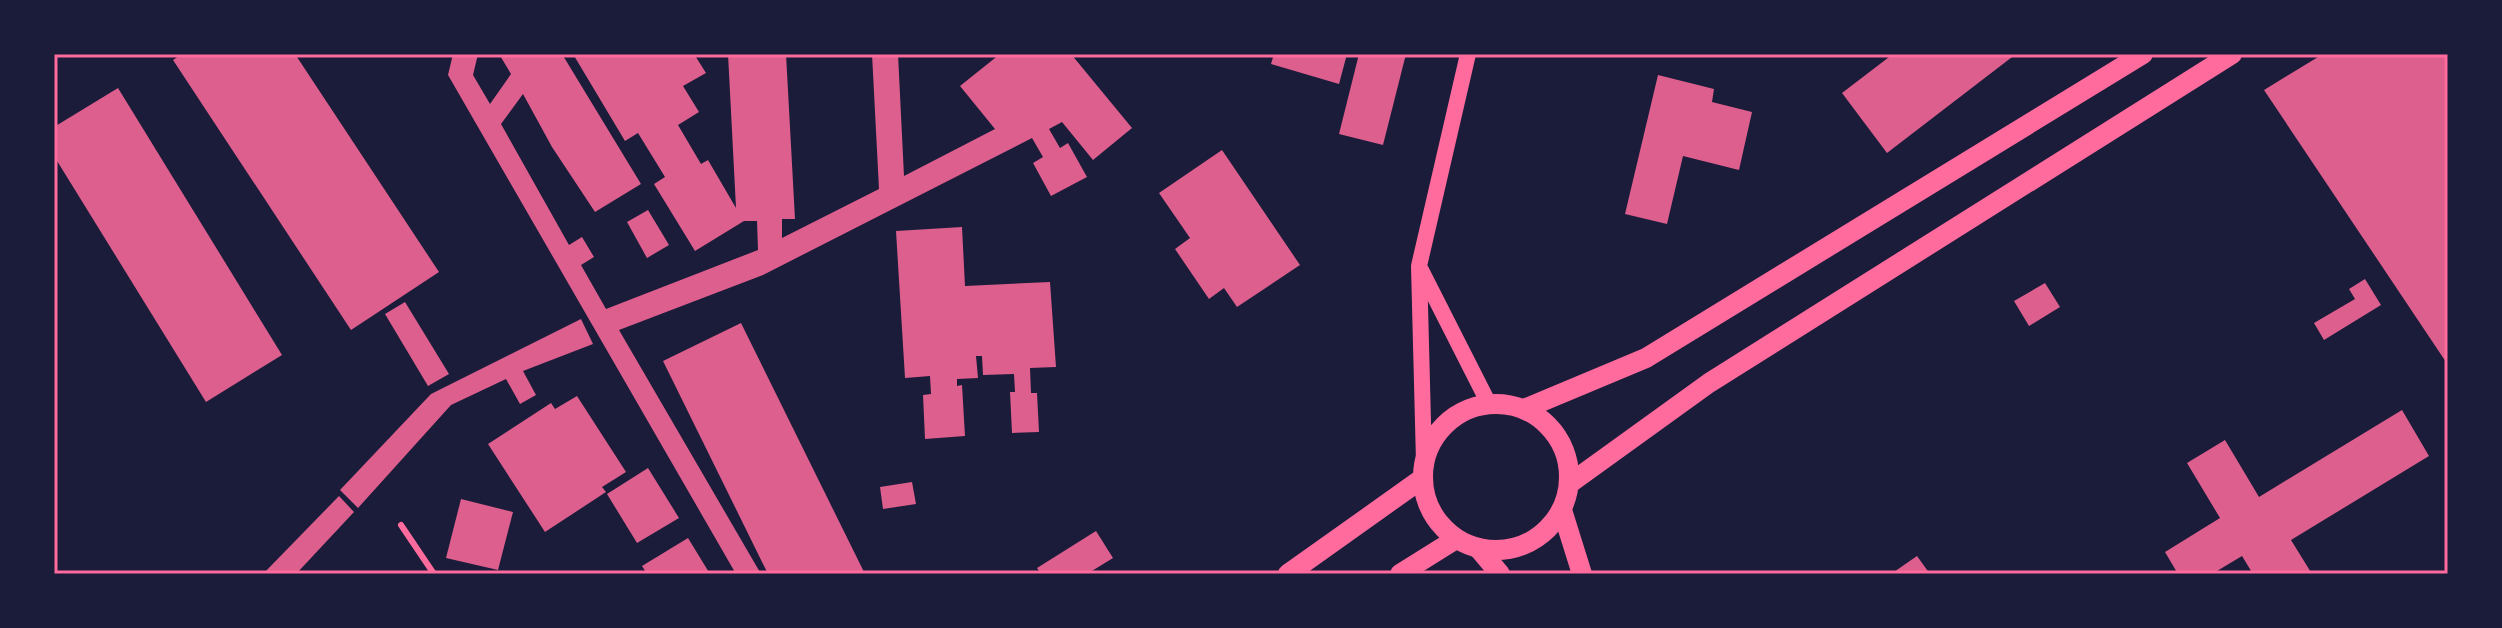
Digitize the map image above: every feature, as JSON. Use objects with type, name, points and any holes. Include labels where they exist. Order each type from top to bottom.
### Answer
[{"type":"main road","points":[[1288,574],[1423,470],[1432,440],[1447,422],[1466,409],[1489,404],[1524,409],[1540,419],[1558,439],[1569,465],[1569,484],[1562,510],[1548,530],[1528,544],[1503,551],[1479,549],[1456,539],[1438,523],[1427,502],[1423,470],[1419,266],[1468,54]]},
{"type":"main road","points":[[1524,409],[1646,358],[2143,54]]},
{"type":"main road","points":[[1569,484],[1709,383],[2232,54]]},
{"type":"main road","points":[[1419,266],[1489,404]]},
{"type":"main road","points":[[1562,510],[1582,574]]},
{"type":"main road","points":[[1400,574],[1456,539]]},
{"type":"main road","points":[[1479,549],[1500,574]]},
{"type":"lane","points":[[401,525],[434,574]]},
{"type":"building","points":[[182,54],[295,54],[439,272],[351,330],[173,60]]},
{"type":"building","points":[[453,54],[478,54],[473,75],[490,104],[511,74],[499,54],[562,54],[641,184],[595,212],[552,147],[523,94],[501,124],[569,245],[582,237],[594,257],[581,265],[606,309],[758,250],[757,221],[744,221],[695,251],[654,184],[665,177],[638,133],[625,141],[573,54],[694,54],[706,73],[683,86],[699,112],[678,125],[701,164],[708,160],[736,208],[728,54],[786,54],[795,219],[782,219],[782,238],[879,189],[872,54],[898,54],[904,176],[995,129],[960,86],[1000,54],[1071,54],[1132,128],[1093,160],[1062,122],[1049,129],[1060,148],[1068,143],[1087,177],[1051,196],[1033,163],[1043,157],[1032,138],[763,275],[619,330],[761,574],[736,574],[448,75]]},
{"type":"building","points":[[1274,54],[1347,54],[1339,84],[1271,64]]},
{"type":"building","points":[[1359,54],[1406,54],[1383,145],[1339,134]]},
{"type":"building","points":[[1893,54],[2016,54],[1887,153],[1842,93]]},
{"type":"building","points":[[2323,54],[2448,54],[2448,365],[2264,90]]},
{"type":"building","points":[[1658,75],[1714,89],[1712,102],[1752,112],[1739,170],[1683,156],[1667,224],[1625,214]]},
{"type":"building","points":[[118,88],[282,355],[206,402],[54,156],[54,127]]},
{"type":"building","points":[[1222,150],[1300,265],[1237,307],[1224,288],[1209,299],[1175,249],[1190,238],[1159,193]]},
{"type":"building","points":[[648,210],[669,245],[647,258],[627,222]]},
{"type":"building","points":[[962,227],[965,286],[1050,282],[1056,367],[1030,368],[1031,393],[1037,393],[1039,432],[1012,433],[1010,392],[1015,392],[1014,374],[983,375],[982,356],[976,356],[978,378],[957,379],[957,386],[962,385],[965,436],[925,439],[923,395],[931,394],[930,376],[905,378],[896,231]]},
{"type":"building","points":[[2365,279],[2381,305],[2324,340],[2314,323],[2355,299],[2349,289]]},
{"type":"building","points":[[2045,283],[2060,307],[2029,326],[2014,301]]},
{"type":"building","points":[[405,302],[449,374],[428,386],[385,314]]},
{"type":"building","points":[[581,319],[593,344],[523,371],[536,395],[520,404],[506,379],[451,405],[358,508],[340,490],[431,394]]},
{"type":"building","points":[[741,323],[865,574],[768,574],[663,361]]},
{"type":"building","points":[[577,396],[626,472],[602,487],[606,492],[545,532],[488,444],[551,403],[555,409]]},
{"type":"building","points":[[2402,410],[2429,456],[2291,540],[2312,574],[2253,574],[2242,556],[2212,574],[2178,574],[2165,552],[2220,518],[2187,463],[2225,440],[2259,497]]},
{"type":"building","points":[[648,468],[679,518],[637,543],[607,494]]},
{"type":"building","points":[[912,482],[916,504],[883,509],[880,487]]},
{"type":"building","points":[[339,496],[354,512],[296,574],[263,574]]},
{"type":"building","points":[[461,499],[513,512],[498,570],[446,558]]},
{"type":"building","points":[[1096,531],[1113,558],[1087,574],[1041,574],[1037,568]]},
{"type":"building","points":[[688,538],[710,574],[647,574],[642,566]]},
{"type":"building","points":[[1917,556],[1930,574],[1891,574]]}]
